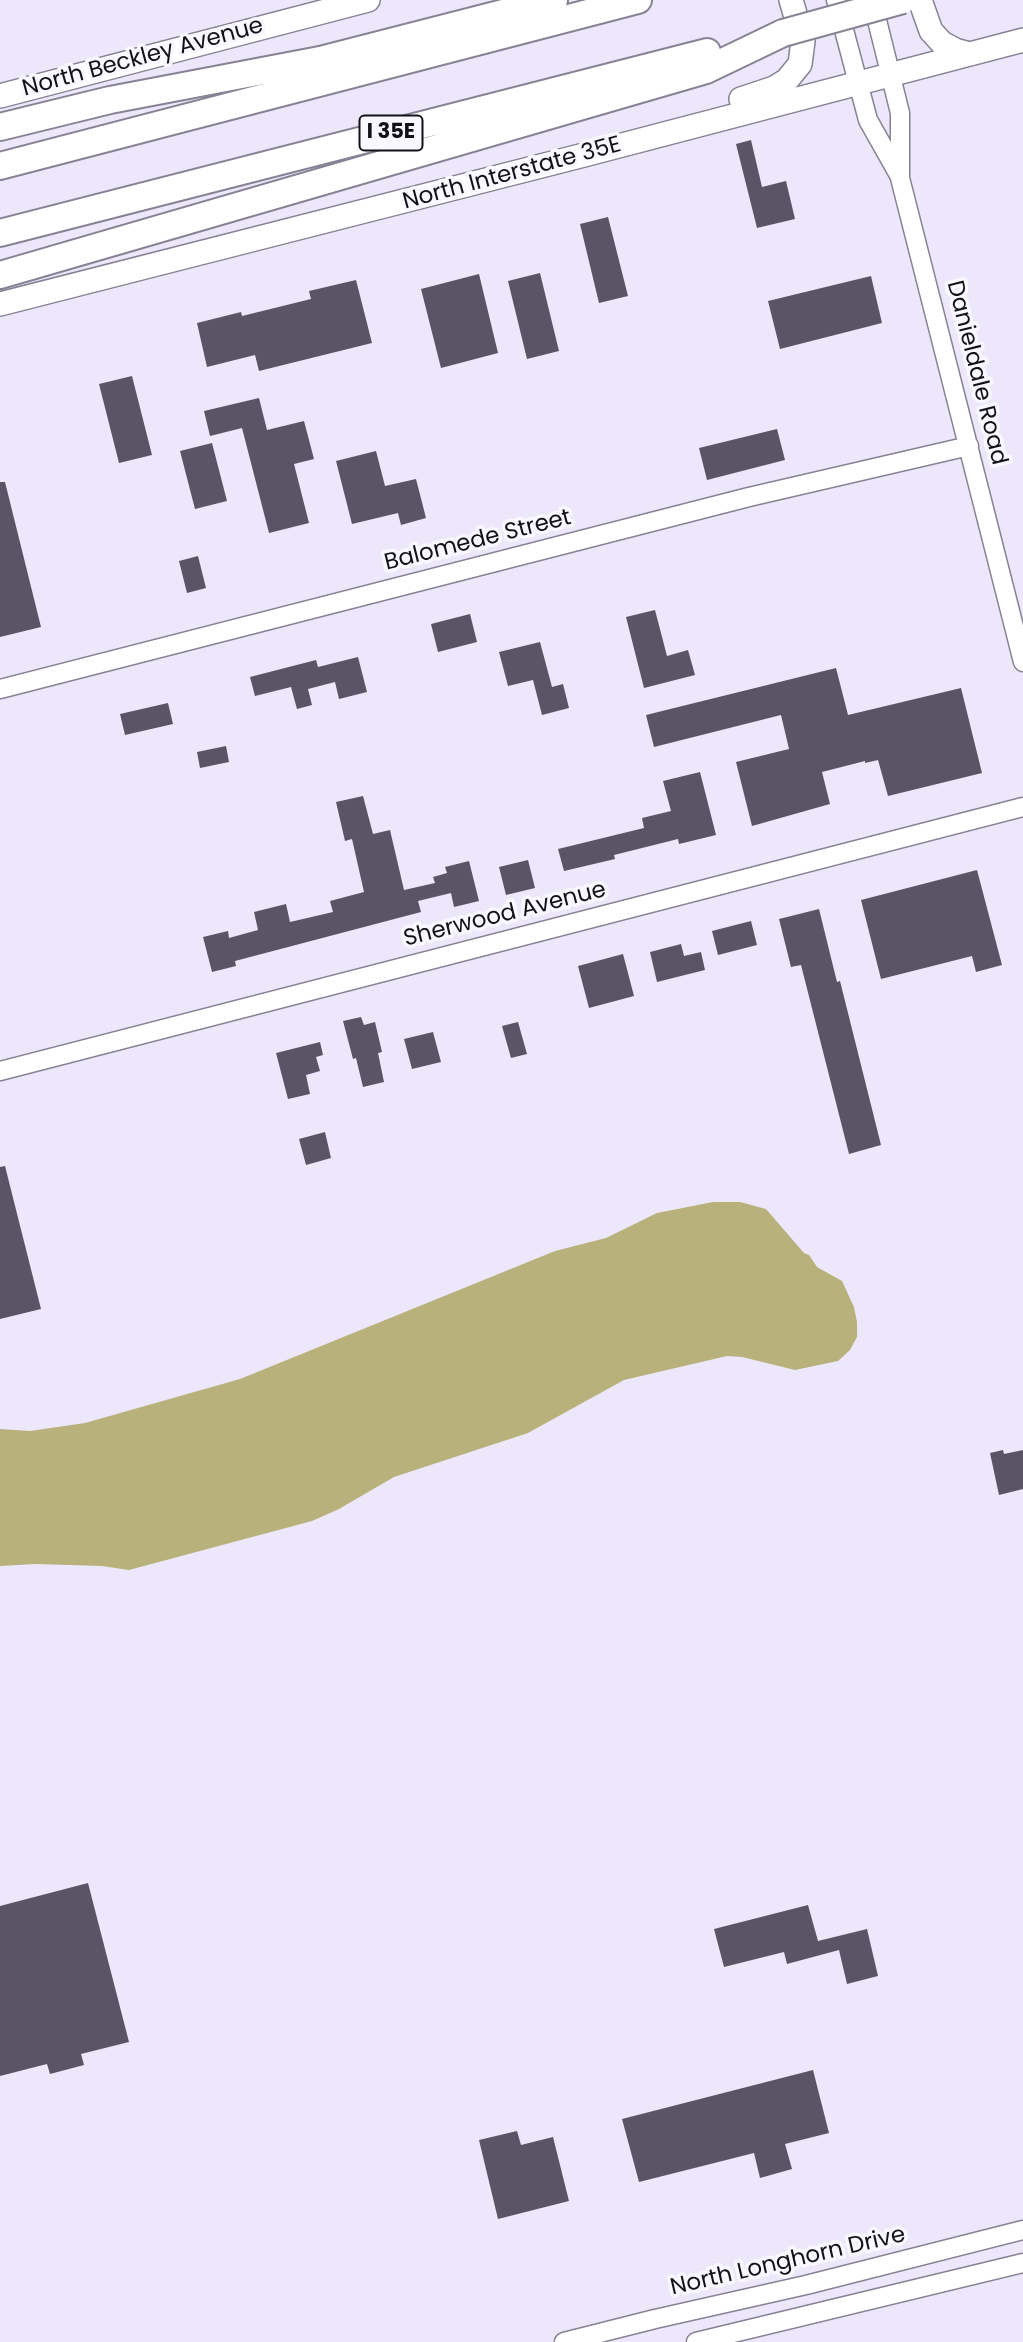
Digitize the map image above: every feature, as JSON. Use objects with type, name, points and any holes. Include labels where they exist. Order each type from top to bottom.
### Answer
[{"type":"highway","points":[[0,127],[110,100],[320,60],[554,0]]},
{"type":"highway","points":[[0,166],[638,0]]},
{"type":"highway","name":"I 35E","points":[[0,233],[903,0]]},
{"type":"highway","points":[[0,275],[706,70],[783,33]]},
{"type":"main road","name":"North Beckley Avenue","points":[[0,96],[368,0]]},
{"type":"main road","points":[[584,155],[699,110],[757,94],[787,80],[800,64],[803,41],[791,0]]},
{"type":"main road","points":[[920,0],[932,31],[942,43],[970,54]]},
{"type":"main road","name":"North Interstate 35E","points":[[0,304],[1023,40]]},
{"type":"street","name":"Danieldale Road","points":[[836,0],[868,120],[900,178]]},
{"type":"street","name":"Danieldale Road","points":[[872,0],[900,113],[900,178],[969,446],[1017,612],[1023,662]]},
{"type":"street","name":"Balomede Street","points":[[0,689],[749,497],[969,446]]},
{"type":"street","name":"Sherwood Avenue","points":[[0,1071],[1023,807]]},
{"type":"street","name":"North Longhorn Drive","points":[[564,2342],[1023,2230]]},
{"type":"street","points":[[987,2239],[994,2270]]},
{"type":"street","points":[[696,2342],[1023,2263]]},
{"type":"shaded area","points":[[713,1202],[740,1202],[766,1209],[817,1267],[842,1281],[854,1307],[857,1337],[850,1350],[838,1361],[795,1370],[727,1356],[624,1380],[528,1433],[394,1477],[339,1509],[312,1521],[129,1570],[102,1566],[0,1566],[0,1429],[30,1431],[85,1423],[240,1379],[555,1251],[606,1238],[657,1213]]},
{"type":"building","points":[[751,140],[762,187],[786,181],[795,219],[757,228],[736,144]]},
{"type":"building","points":[[608,217],[628,296],[599,303],[580,224]]},
{"type":"building","points":[[540,273],[559,351],[527,359],[508,281]]},
{"type":"building","points":[[479,274],[498,353],[441,368],[421,289]]},
{"type":"building","points":[[871,276],[882,323],[780,349],[768,301]]},
{"type":"building","points":[[356,280],[372,343],[259,371],[255,355],[207,367],[197,323],[241,312],[242,316],[311,299],[309,291]]},
{"type":"building","points":[[132,376],[152,455],[119,463],[99,384]]},
{"type":"building","points":[[259,398],[267,430],[304,421],[314,459],[294,464],[309,523],[269,533],[242,428],[210,436],[204,411]]},
{"type":"building","points":[[777,429],[785,460],[707,480],[699,448]]},
{"type":"building","points":[[212,443],[227,501],[195,509],[180,451]]},
{"type":"building","points":[[376,451],[385,486],[416,479],[426,518],[401,525],[398,513],[352,524],[336,461]]},
{"type":"building","points":[[0,482],[5,482],[41,627],[0,637]]},
{"type":"building","points":[[198,556],[206,588],[187,593],[179,561]]},
{"type":"building","points":[[655,610],[667,656],[688,650],[695,675],[644,688],[626,617]]},
{"type":"building","points":[[470,614],[477,642],[438,652],[431,624]]},
{"type":"building","points":[[540,642],[552,687],[563,684],[569,708],[542,715],[533,680],[508,686],[499,652]]},
{"type":"building","points":[[358,657],[367,692],[339,699],[335,682],[308,689],[312,705],[297,709],[291,687],[255,696],[250,677],[316,660],[318,667]]},
{"type":"building","points":[[836,668],[848,715],[961,688],[982,773],[888,796],[878,760],[865,761],[822,772],[830,804],[752,826],[736,762],[789,749],[781,715],[654,747],[646,715]]},
{"type":"building","points":[[168,703],[173,724],[125,735],[120,714]]},
{"type":"building","points":[[226,746],[229,762],[200,768],[197,752]]},
{"type":"building","points":[[700,772],[716,835],[679,844],[678,839],[614,855],[615,859],[564,871],[558,849],[644,828],[642,818],[671,811],[663,781]]},
{"type":"building","points":[[363,796],[373,834],[390,830],[404,890],[435,883],[433,877],[447,873],[445,867],[469,861],[479,901],[454,907],[451,893],[418,901],[421,912],[235,961],[236,966],[212,972],[203,937],[228,931],[229,938],[258,930],[254,912],[286,904],[290,922],[333,912],[330,901],[364,892],[352,839],[345,841],[336,802]]},
{"type":"building","points":[[528,860],[535,888],[506,895],[499,867]]},
{"type":"building","points":[[977,870],[1002,965],[976,972],[972,956],[881,979],[861,900]]},
{"type":"building","points":[[819,909],[881,1145],[849,1154],[801,965],[791,967],[779,919]]},
{"type":"building","points":[[751,921],[757,945],[718,955],[712,931]]},
{"type":"building","points":[[681,944],[684,956],[701,952],[705,970],[657,982],[650,952]]},
{"type":"building","points":[[623,954],[634,996],[589,1008],[578,966]]},
{"type":"building","points":[[361,1017],[364,1025],[375,1022],[382,1052],[378,1053],[384,1082],[363,1087],[343,1021]]},
{"type":"building","points":[[518,1022],[527,1054],[511,1058],[502,1026]]},
{"type":"building","points":[[433,1032],[441,1062],[412,1069],[404,1039]]},
{"type":"building","points":[[320,1042],[323,1055],[316,1057],[320,1071],[306,1075],[310,1094],[288,1099],[276,1053]]},
{"type":"building","points":[[325,1132],[331,1158],[306,1165],[299,1139]]},
{"type":"building","points":[[5,1166],[41,1309],[0,1319],[0,1167]]},
{"type":"building","points":[[1003,1450],[1004,1454],[1023,1450],[1023,1489],[999,1495],[990,1453]]},
{"type":"building","points":[[88,1883],[129,2042],[81,2054],[84,2065],[50,2074],[47,2064],[0,2076],[0,1906]]},
{"type":"building","points":[[808,1905],[818,1941],[867,1929],[878,1976],[847,1984],[839,1950],[787,1964],[784,1952],[724,1967],[714,1929]]},
{"type":"building","points":[[813,2070],[829,2133],[785,2144],[792,2169],[760,2178],[754,2153],[639,2182],[622,2119]]},
{"type":"building","points":[[517,2131],[521,2145],[553,2137],[569,2201],[498,2219],[479,2140]]}]
